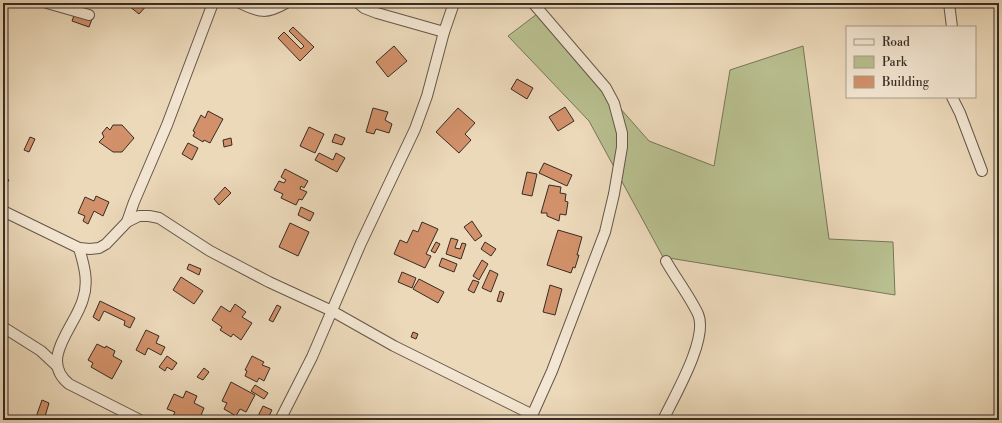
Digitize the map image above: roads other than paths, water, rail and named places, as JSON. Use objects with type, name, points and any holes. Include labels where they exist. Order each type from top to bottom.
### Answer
[{"type":"street","points":[[47,3],[89,15]]},
{"type":"street","points":[[127,222],[167,125],[213,3]]},
{"type":"street","points":[[240,3],[261,12],[273,10],[286,3]]},
{"type":"street","points":[[358,3],[364,8],[377,13],[444,32]]},
{"type":"street","points":[[280,420],[312,357],[361,243],[415,129],[427,96],[444,32],[454,3]]},
{"type":"street","points":[[3,211],[79,248],[90,250],[99,248],[106,244],[127,222],[139,216],[159,218],[210,250],[269,282],[332,311],[394,346],[531,418],[552,371],[605,232],[622,147],[622,133],[614,103],[606,88],[533,3]]},
{"type":"street","points":[[949,3],[952,26]]},
{"type":"street","points":[[952,98],[960,113],[982,171]]},
{"type":"street","points":[[79,248],[85,268],[86,284],[83,300],[56,357],[58,373],[69,384],[140,420]]},
{"type":"street","points":[[662,420],[686,373],[697,346],[701,328],[698,314],[666,261]]},
{"type":"street","points":[[3,327],[41,351],[57,366]]}]
